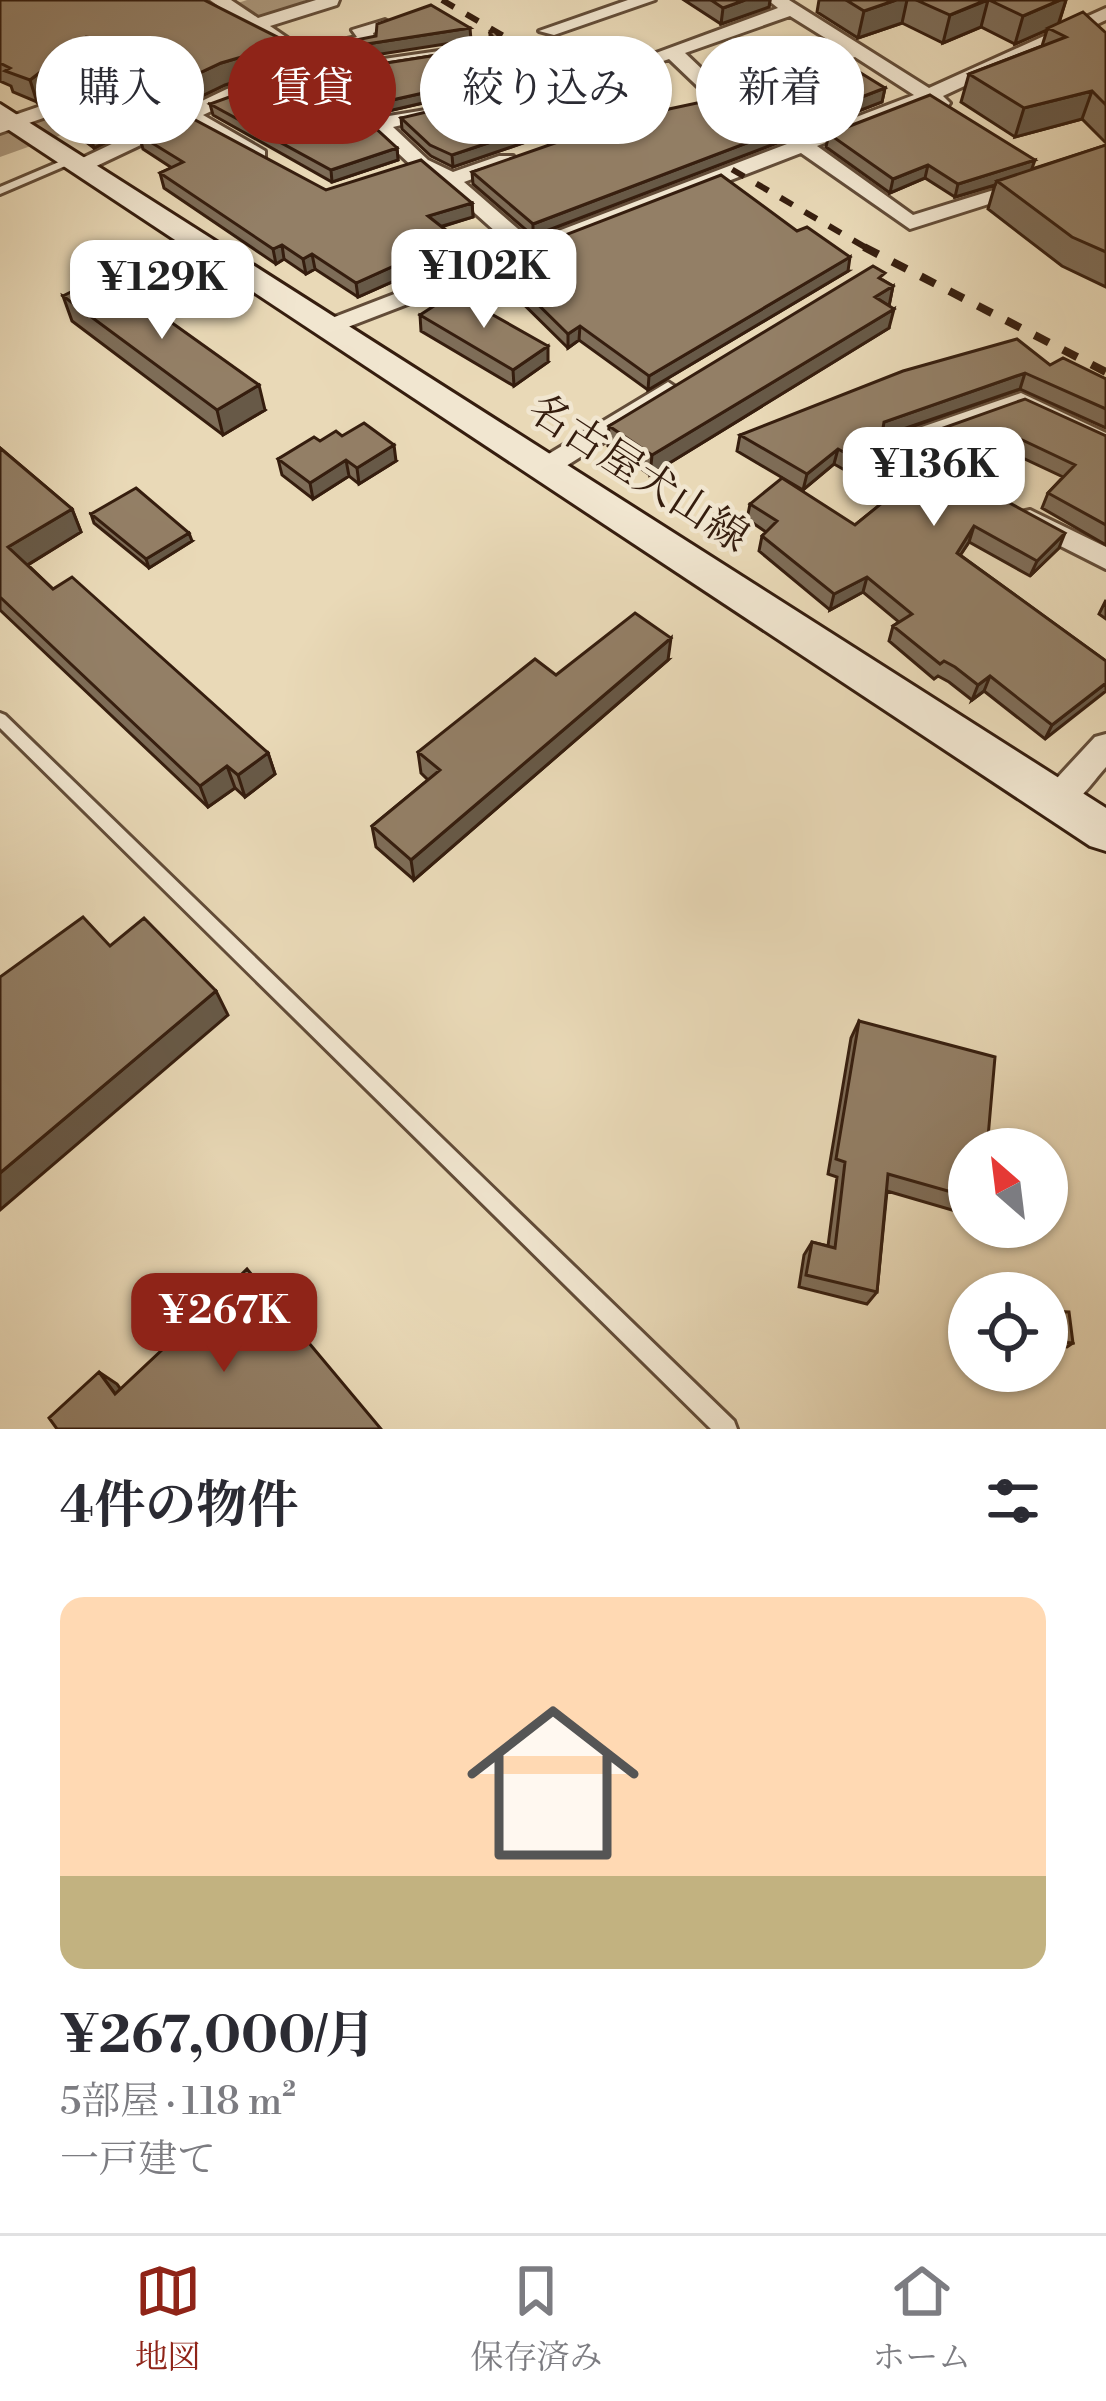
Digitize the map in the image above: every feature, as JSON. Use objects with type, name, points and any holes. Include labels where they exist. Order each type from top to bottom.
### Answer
[{"type":"main road","name":"名古屋犬山線","points":[[9,121],[1106,832]]},
{"type":"street","points":[[548,31],[646,0]]},
{"type":"street","points":[[253,23],[331,1]]},
{"type":"street","points":[[221,2],[272,36]]},
{"type":"street","points":[[696,74],[672,51],[784,4],[836,36]]},
{"type":"street","points":[[326,328],[802,145],[1106,13]]},
{"type":"street","points":[[864,53],[960,116]]},
{"type":"street","points":[[396,120],[544,86],[609,125],[449,179]]},
{"type":"street","points":[[204,124],[270,161]]},
{"type":"street","points":[[69,157],[107,144]]},
{"type":"street","points":[[394,144],[412,167],[449,179],[526,248]]},
{"type":"street","points":[[802,145],[910,223],[1057,176]]},
{"type":"street","points":[[546,467],[698,373]]},
{"type":"street","points":[[932,467],[892,446],[1021,400],[1106,443]]},
{"type":"street","points":[[1009,508],[1106,560]]},
{"type":"street","points":[[1056,800],[1106,746]]},
{"type":"lane","points":[[0,191],[69,157]]},
{"type":"lane","points":[[0,718],[726,1429]]},
{"type":"building","points":[[0,0],[204,0],[275,36],[228,36],[228,61],[204,71],[204,36],[36,36],[36,75],[30,80],[5,71],[10,68],[0,63]]},
{"type":"building","points":[[711,0],[745,0],[723,8]]},
{"type":"building","points":[[846,0],[896,0],[864,11]]},
{"type":"building","points":[[916,0],[986,0],[950,15]]},
{"type":"building","points":[[989,0],[1060,0],[1023,16]]},
{"type":"building","points":[[431,5],[470,28],[396,39],[376,36],[377,24]]},
{"type":"building","points":[[1083,12],[1106,33],[1106,105],[1092,91],[1024,108],[969,74],[1066,37],[1048,28]]},
{"type":"building","points":[[420,58],[420,94],[396,99],[396,61]]},
{"type":"building","points":[[864,75],[885,88],[864,96]]},
{"type":"building","points":[[930,95],[1035,160],[958,184],[928,165],[893,179],[843,144],[864,144],[864,120]]},
{"type":"building","points":[[228,98],[228,114],[210,104]]},
{"type":"building","points":[[696,103],[696,144],[744,144],[533,224],[472,172],[552,144],[672,144],[672,108]]},
{"type":"building","points":[[420,113],[420,136],[401,118]]},
{"type":"building","points":[[204,125],[228,138],[228,144],[240,144],[326,190],[421,160],[472,203],[428,216],[456,238],[356,283],[312,254],[303,259],[282,245],[273,249],[160,173],[183,162],[154,144],[204,144]]},
{"type":"building","points":[[283,144],[393,144],[397,148],[331,170]]},
{"type":"building","points":[[429,144],[485,144],[452,155]]},
{"type":"building","points":[[1106,145],[1106,252],[1072,237],[997,181]]},
{"type":"building","points":[[721,175],[797,231],[807,227],[850,257],[649,376],[580,326],[568,334],[495,262]]},
{"type":"building","points":[[873,266],[885,273],[879,278],[893,286],[875,297],[894,309],[652,455],[609,426]]},
{"type":"building","points":[[105,275],[259,385],[217,410],[63,296]]},
{"type":"building","points":[[454,293],[548,346],[513,370],[420,315]]},
{"type":"building","points":[[1017,339],[1050,365],[1063,358],[1106,379],[1106,409],[1025,373],[884,422],[882,434],[1065,533],[1037,561],[974,526],[957,553],[1106,661],[1106,683],[1052,725],[990,676],[978,685],[955,667],[944,661],[940,664],[893,626],[912,614],[867,577],[834,594],[762,536],[777,521],[750,504],[782,478],[855,525],[904,485],[838,449],[807,474],[740,435],[903,371]]},
{"type":"building","points":[[1025,399],[1106,436],[1106,525],[1048,493],[1075,465],[1018,438],[991,463],[932,432]]},
{"type":"building","points":[[364,423],[394,445],[357,468],[346,460],[310,483],[278,459],[314,437],[320,441],[336,431],[342,436]]},
{"type":"building","points":[[0,448],[72,509],[8,547],[53,589],[72,577],[268,753],[238,775],[227,766],[200,786],[0,597]]},
{"type":"building","points":[[136,488],[189,533],[146,559],[91,514]]},
{"type":"building","points":[[635,613],[671,638],[411,860],[372,826],[440,770],[418,752],[535,659],[556,675]]},
{"type":"building","points":[[83,917],[110,946],[144,918],[216,991],[0,1173],[0,977]]},
{"type":"building","points":[[859,1021],[995,1057],[989,1128],[948,1128],[948,1191],[888,1174],[877,1292],[806,1275],[812,1242],[835,1248],[845,1162],[836,1159]]},
{"type":"building","points":[[247,1269],[381,1429],[57,1429],[49,1418],[99,1372],[115,1394],[182,1331],[168,1314],[204,1280],[218,1297]]},
{"type":"building","points":[[1068,1312],[1069,1312],[1073,1343],[1068,1343]]},
{"type":"waterway","points":[[0,144],[69,118],[139,63],[194,30],[286,0]]},
{"type":"railway","points":[[442,0],[870,250]]},
{"type":"railway","points":[[864,247],[1106,372]]}]
